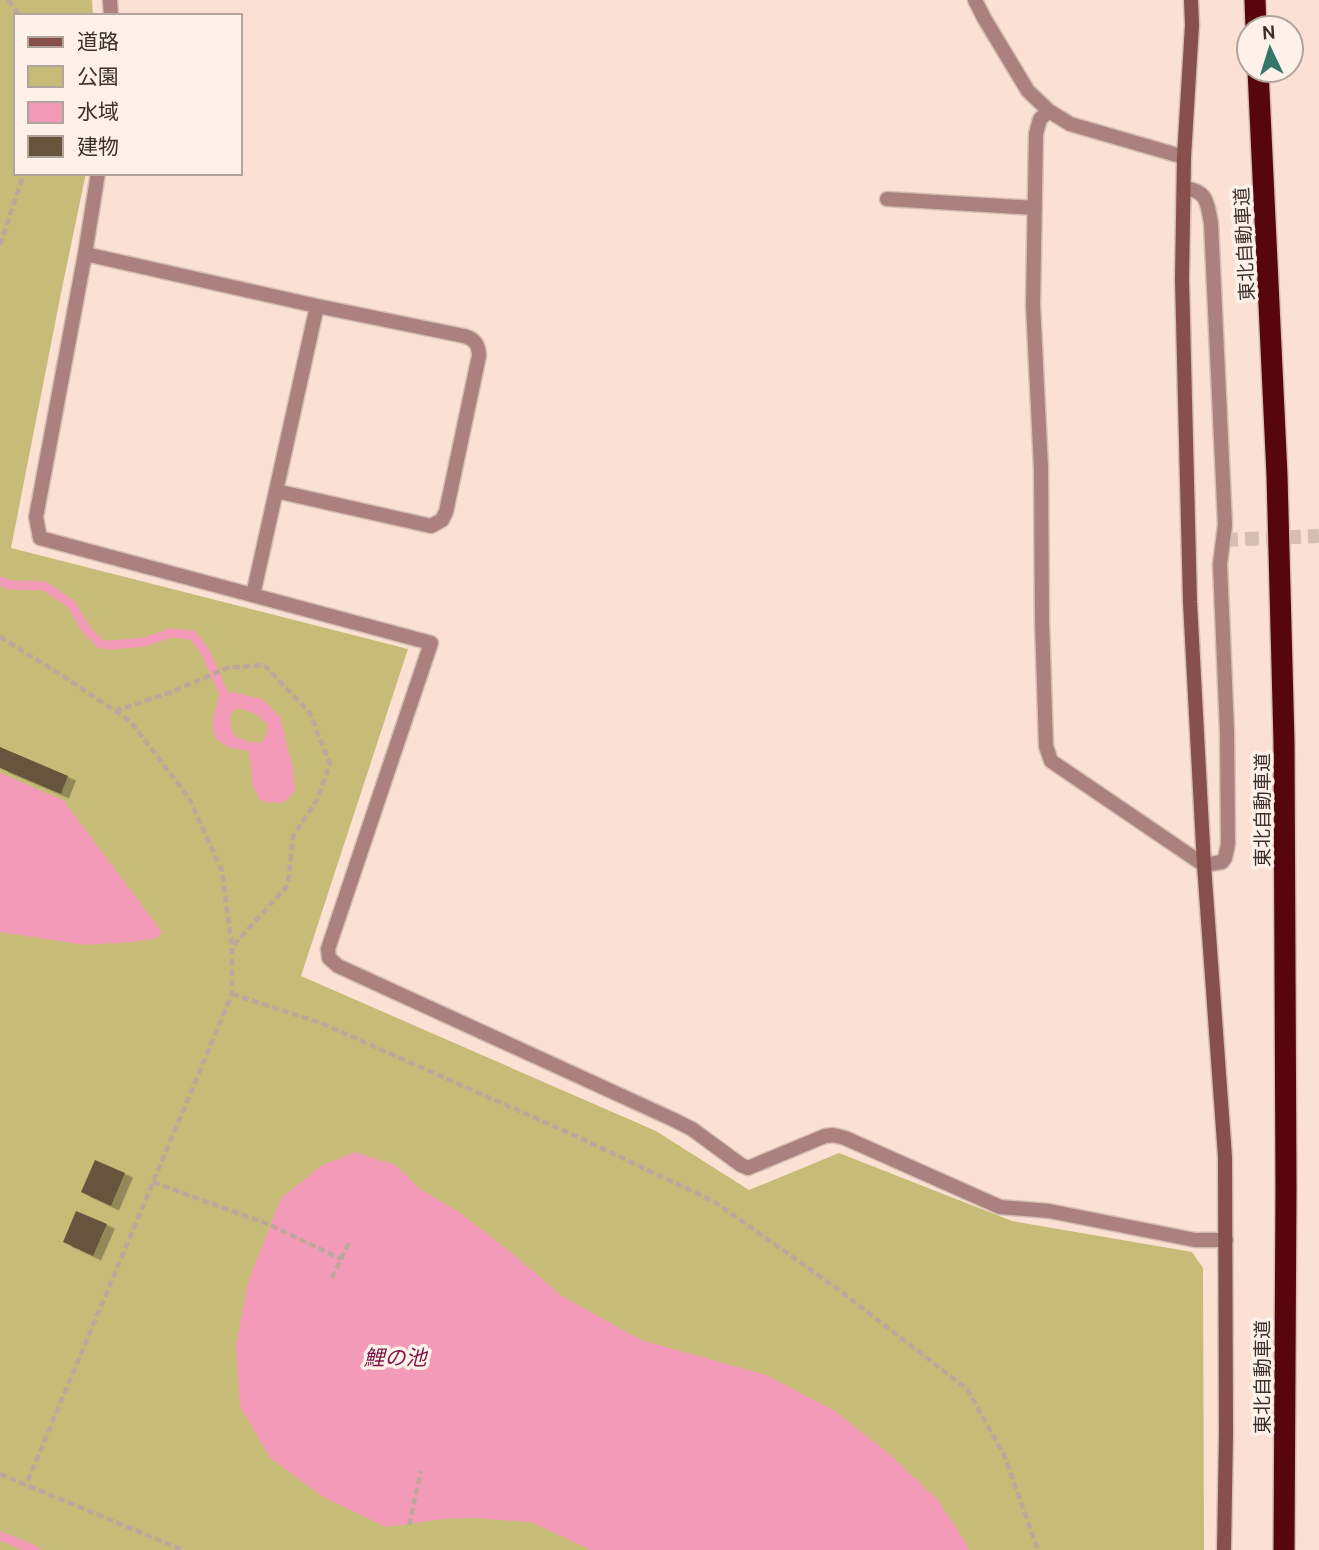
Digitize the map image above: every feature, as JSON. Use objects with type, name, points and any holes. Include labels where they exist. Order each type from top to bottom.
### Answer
[{"type":"highway","name":"東北自動車道","points":[[1259,84],[1276,461],[1284,742],[1284,1550]]},
{"type":"street","points":[[975,0],[1028,91],[1049,111],[1070,124],[1184,157]]},
{"type":"street","points":[[1191,0],[1182,279],[1190,602],[1204,865],[1225,1157],[1224,1550]]},
{"type":"street","points":[[1049,111],[1040,119],[1036,134],[1033,305],[1041,468],[1046,747],[1051,761],[1204,865],[1222,862],[1228,844],[1227,732],[1220,564],[1225,525],[1211,223],[1207,201],[1200,192],[1184,188]]},
{"type":"street","points":[[98,175],[36,517],[40,538],[431,643],[328,949],[330,958],[338,967],[672,1119],[692,1129],[748,1168],[833,1135],[1000,1207],[1049,1211],[1195,1240],[1226,1240]]},
{"type":"street","points":[[887,199],[1035,208]]},
{"type":"street","points":[[85,254],[464,336],[471,338],[479,346],[446,512],[442,520],[431,526],[276,491]]},
{"type":"street","points":[[253,595],[317,306]]},
{"type":"path","points":[[0,245],[23,175]]},
{"type":"path","points":[[0,637],[130,722],[189,798],[222,871],[232,948],[232,993],[26,1485]]},
{"type":"path","points":[[114,712],[227,668],[264,665],[310,713],[330,764],[317,800],[293,836],[288,885],[232,948]]},
{"type":"path","points":[[232,993],[321,1023],[566,1132],[715,1202],[835,1287],[967,1390],[1004,1455],[1038,1550]]},
{"type":"path","points":[[153,1181],[270,1224],[341,1259]]},
{"type":"path","points":[[332,1278],[350,1241]]},
{"type":"path","points":[[409,1525],[421,1471]]},
{"type":"path","points":[[0,1474],[183,1550]]},
{"type":"green space","points":[[0,0],[92,0],[93,14],[14,14],[14,175],[86,175],[11,548],[408,649],[301,976],[656,1131],[749,1190],[839,1153],[1012,1221],[1192,1252],[1203,1268],[1204,1550],[0,1550]]},
{"type":"water","points":[[231,692],[262,699],[280,717],[293,769],[295,791],[284,802],[269,803],[259,799],[253,786],[249,751],[228,747],[215,738],[212,723],[219,695]],"holes":[[[240,708],[256,714],[267,724],[263,742],[248,741],[237,736],[231,726],[232,711]]]},
{"type":"water","points":[[0,773],[63,800],[162,932],[157,938],[85,945],[0,932]]},
{"type":"water","name":"鯉の池","points":[[355,1152],[395,1165],[420,1189],[457,1211],[562,1296],[641,1340],[766,1375],[835,1411],[888,1453],[937,1499],[969,1550],[591,1550],[531,1522],[443,1519],[386,1527],[325,1498],[270,1458],[240,1406],[236,1346],[248,1282],[281,1198],[321,1166]]},
{"type":"building","points":[[0,747],[68,776],[61,794],[0,768]]},
{"type":"building","points":[[95,1160],[125,1173],[111,1206],[81,1192]]},
{"type":"building","points":[[76,1211],[107,1224],[93,1256],[63,1242]]},
{"type":"waterway","points":[[0,581],[11,585],[45,586],[71,604],[86,629],[100,644],[145,642],[170,633],[192,635],[205,651],[224,694]]},
{"type":"waterway","points":[[0,1536],[35,1550]]},
{"type":"tunnel","points":[[1224,540],[1319,536]]}]
